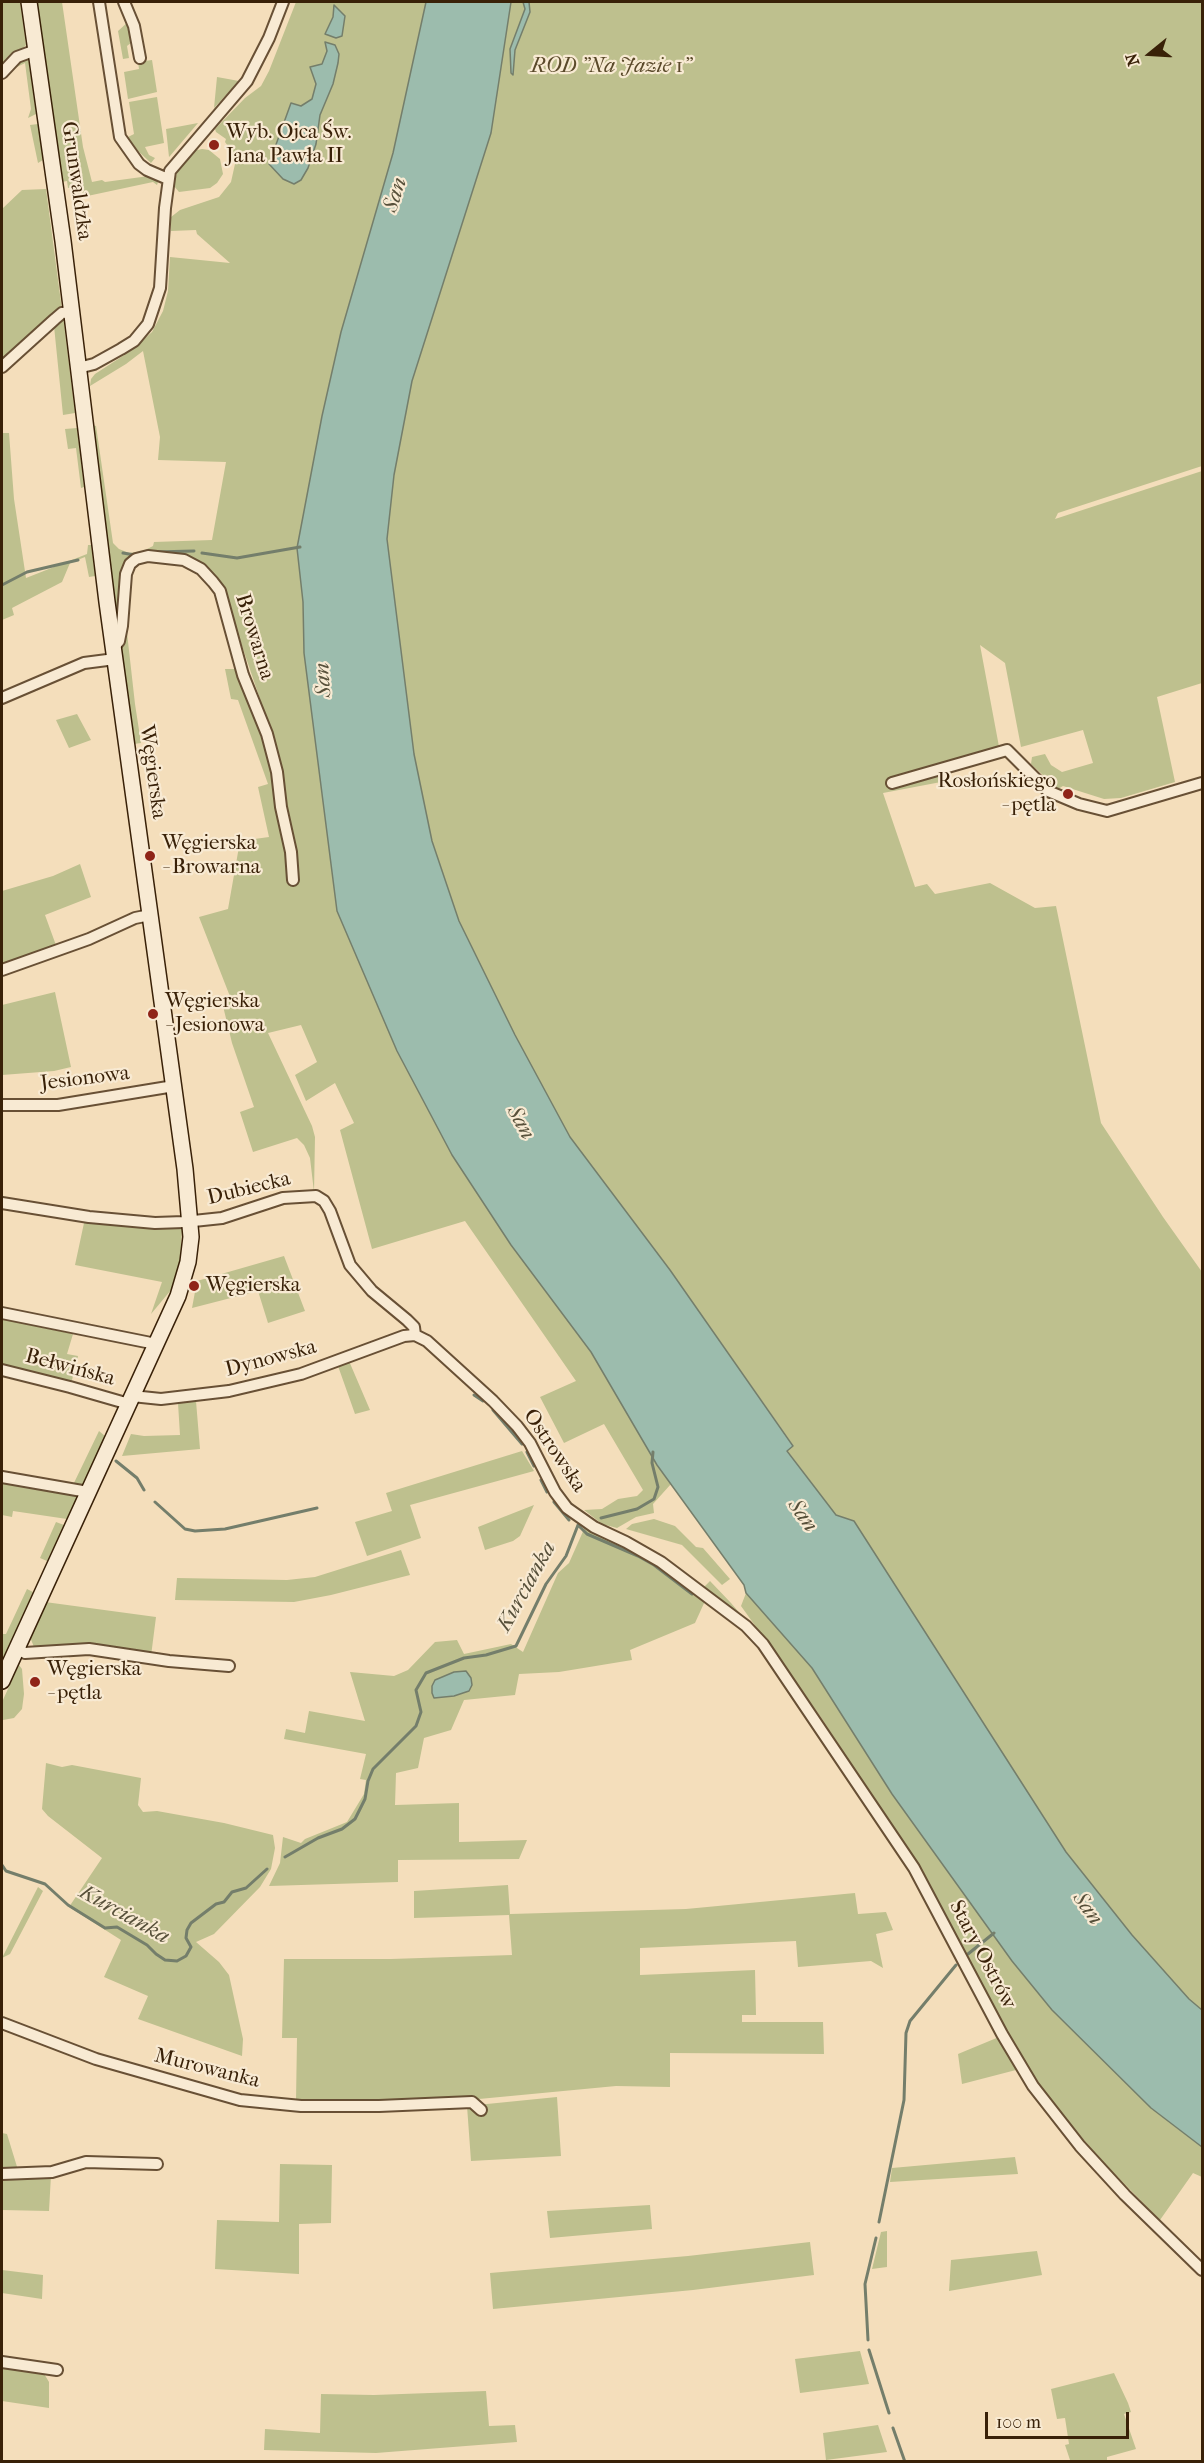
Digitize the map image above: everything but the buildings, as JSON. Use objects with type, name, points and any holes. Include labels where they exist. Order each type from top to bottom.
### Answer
[{"type":"main road","name":"Grunwaldzka","points":[[29,2],[78,368]]},
{"type":"main road","name":"Węgierska","points":[[2,1681],[185,1277],[192,1222],[114,653],[78,368]]},
{"type":"street","points":[[99,2],[120,137],[139,164],[147,171],[168,179]]},
{"type":"street","points":[[124,2],[134,26],[140,57]]},
{"type":"street","points":[[78,368],[94,364],[128,345],[144,329],[151,318],[158,300],[162,275],[168,179],[174,165],[247,81],[269,38],[283,2]]},
{"type":"street","points":[[2,73],[16,57],[36,50]]},
{"type":"street","points":[[2,368],[62,313],[72,312]]},
{"type":"street","name":"Browarna","points":[[114,653],[122,626],[126,574],[130,564],[136,559],[148,556],[184,560],[201,569],[213,582],[220,591],[243,675],[267,734],[291,852],[293,880]]},
{"type":"street","points":[[2,698],[84,663],[114,653]]},
{"type":"street","points":[[892,783],[1007,750],[1048,791],[1079,804],[1107,811],[1203,783]]},
{"type":"street","points":[[2,970],[89,939],[135,918],[150,915]]},
{"type":"street","name":"Jesionowa","points":[[2,1105],[58,1105],[174,1086]]},
{"type":"street","name":"Dubiecka","points":[[2,1203],[89,1217],[155,1223],[222,1218],[284,1198],[316,1196]]},
{"type":"street","name":"Ostrowska","points":[[316,1196],[324,1201],[330,1211],[350,1265],[372,1291],[414,1327],[415,1335],[427,1341],[494,1401],[517,1426],[530,1443],[555,1492],[567,1508],[594,1527],[661,1562],[756,1636]]},
{"type":"street","points":[[2,1313],[156,1344]]},
{"type":"street","name":"Dynowska","points":[[130,1400],[161,1399],[255,1386],[301,1374],[385,1342],[415,1335]]},
{"type":"street","name":"Bełwińska","points":[[2,1370],[130,1400]]},
{"type":"street","points":[[2,1477],[88,1492]]},
{"type":"street","name":"Stary Ostrów","points":[[756,1636],[785,1674],[914,1868],[1002,2034],[1033,2086],[1080,2146],[1125,2195],[1203,2270]]},
{"type":"street","points":[[17,1649],[25,1653],[89,1649],[229,1666]]},
{"type":"street","name":"Murowanka","points":[[2,2023],[96,2060],[240,2100],[301,2106],[379,2106],[472,2102],[480,2110]]},
{"type":"street","points":[[2,2174],[52,2172],[86,2162],[157,2164]]},
{"type":"street","points":[[2,2362],[57,2370]]},
{"type":"green space","points":[[2,2],[20,2],[26,45],[2,69]]},
{"type":"green space","points":[[37,2],[62,2],[83,147],[92,182],[149,176],[158,182],[157,185],[153,182],[78,198],[74,187],[68,188],[67,181],[62,182]]},
{"type":"green space","points":[[296,2],[426,2],[393,153],[341,332],[322,416],[313,470],[303,602],[304,653],[337,911],[397,1051],[452,1155],[511,1245],[591,1352],[657,1465],[671,1484],[653,1504],[654,1513],[636,1517],[617,1528],[602,1524],[584,1510],[602,1509],[618,1499],[637,1496],[643,1490],[604,1424],[564,1443],[540,1397],[576,1381],[465,1221],[372,1249],[340,1130],[354,1123],[335,1083],[306,1101],[295,1075],[317,1062],[301,1025],[268,1033],[312,1126],[315,1137],[314,1192],[310,1158],[304,1145],[297,1138],[253,1152],[240,1112],[254,1107],[232,1043],[222,1002],[231,999],[199,917],[228,909],[240,841],[269,837],[258,787],[268,784],[238,700],[231,699],[225,669],[237,669],[271,758],[276,782],[283,779],[278,752],[223,590],[205,566],[194,558],[153,550],[143,551],[153,546],[154,542],[212,540],[226,462],[158,460],[160,437],[143,351],[90,386],[95,374],[132,350],[152,332],[163,311],[168,291],[170,257],[230,263],[197,234],[196,230],[171,231],[171,217],[180,210],[219,197],[231,182],[235,164],[231,154],[233,153],[225,142],[226,139],[215,129],[245,98],[261,86]],"holes":[[[327,51],[338,63],[333,84],[320,115],[316,144],[308,168],[291,103],[301,106],[312,99]]]},
{"type":"green space","name":"ROD \"Na Jazie 1\"","points":[[511,2],[523,2],[525,9],[512,44],[513,74],[515,50],[530,12],[529,2],[1202,2],[1202,466],[1058,513],[1055,519],[1202,471],[1202,683],[1157,697],[1175,782],[1121,798],[1104,799],[1063,786],[1058,789],[1031,764],[1032,757],[1045,754],[1051,765],[1062,772],[1093,763],[1083,730],[1021,747],[1005,663],[980,645],[1000,752],[944,773],[941,782],[883,793],[915,887],[927,884],[935,894],[990,883],[1035,908],[1056,906],[1101,1123],[1202,1272],[1202,2010],[1189,1999],[1132,1935],[1066,1852],[854,1521],[836,1515],[787,1450],[793,1445],[670,1270],[570,1137],[515,1035],[459,921],[432,841],[414,754],[387,539],[394,475],[412,381],[491,133]]},
{"type":"green space","points":[[128,22],[132,42],[127,46],[129,58],[123,59],[118,31]]},
{"type":"green space","points":[[28,57],[36,114],[28,118],[31,109],[25,63],[11,70],[10,66]]},
{"type":"green space","points":[[152,60],[157,92],[128,99],[124,72],[139,69],[138,62]]},
{"type":"green space","points":[[217,77],[239,81],[214,108]]},
{"type":"green space","points":[[157,97],[164,143],[145,147],[149,155],[155,158],[151,163],[128,137],[134,134],[129,102]]},
{"type":"green space","points":[[198,123],[170,156],[169,157],[166,129]]},
{"type":"green space","points":[[38,124],[43,160],[38,163],[30,125]]},
{"type":"green space","points":[[209,150],[220,159],[223,174],[210,188],[179,192],[174,186],[178,168],[193,151]]},
{"type":"green space","points":[[46,189],[62,310],[2,362],[2,209],[22,190]]},
{"type":"green space","points":[[63,316],[75,413],[63,415],[54,326]]},
{"type":"green space","points":[[92,425],[96,426],[113,543],[119,549],[129,553],[143,551],[133,557],[118,632]]},
{"type":"green space","points":[[77,428],[84,487],[81,488],[76,448],[68,449],[65,429]]},
{"type":"green space","points":[[2,433],[9,433],[14,499],[26,578],[87,554],[88,545],[91,545],[95,576],[89,577],[85,557],[70,563],[62,582],[12,608],[14,615],[2,620]]},
{"type":"green space","points":[[125,615],[141,743],[134,744],[120,652]]},
{"type":"green space","points":[[77,714],[91,740],[69,748],[56,720]]},
{"type":"green space","points":[[80,864],[91,897],[45,915],[57,948],[2,966],[2,891],[53,876]]},
{"type":"green space","points":[[55,992],[71,1067],[54,1071],[2,1075],[2,1005]]},
{"type":"green space","points":[[84,1223],[168,1225],[182,1228],[180,1262],[171,1290],[151,1314],[162,1282],[75,1265]]},
{"type":"green space","points":[[284,1256],[305,1311],[268,1323],[258,1291],[192,1308],[197,1281]]},
{"type":"green space","points":[[2,1319],[73,1334],[67,1354],[78,1356],[71,1384],[2,1368]]},
{"type":"green space","points":[[349,1361],[370,1410],[355,1414],[338,1366]]},
{"type":"green space","points":[[196,1401],[200,1449],[122,1456],[131,1434],[180,1435],[178,1403]]},
{"type":"green space","points":[[99,1431],[105,1436],[81,1489],[72,1487]]},
{"type":"green space","points":[[522,1451],[534,1471],[410,1505],[421,1538],[367,1556],[355,1522],[392,1511],[386,1493]]},
{"type":"green space","points":[[2,1481],[69,1492],[78,1496],[67,1519],[13,1511],[12,1517],[2,1515]]},
{"type":"green space","points":[[534,1505],[520,1536],[513,1541],[485,1550],[478,1527]]},
{"type":"green space","points":[[654,1519],[675,1526],[696,1547],[703,1548],[730,1579],[722,1585],[682,1545],[626,1529],[632,1524]]},
{"type":"green space","points":[[56,1522],[64,1525],[47,1561],[40,1558]]},
{"type":"green space","points":[[585,1527],[659,1566],[705,1601],[695,1623],[630,1650],[632,1660],[559,1672],[519,1674],[515,1695],[464,1700],[451,1730],[424,1738],[418,1768],[396,1773],[395,1805],[459,1803],[459,1842],[527,1840],[519,1859],[398,1860],[398,1882],[269,1886],[280,1863],[283,1837],[301,1843],[305,1839],[347,1822],[364,1794],[366,1780],[360,1779],[366,1754],[284,1739],[286,1729],[305,1733],[309,1711],[365,1721],[350,1672],[394,1676],[408,1670],[435,1642],[457,1640],[464,1654],[511,1644],[523,1652],[558,1573],[569,1563]]},
{"type":"green space","points":[[401,1550],[410,1575],[331,1595],[294,1602],[175,1600],[177,1578],[287,1580],[315,1577]]},
{"type":"green space","points":[[710,1581],[731,1603],[743,1617],[701,1590]]},
{"type":"green space","points":[[27,1589],[33,1592],[2,1661],[2,1634],[6,1634]]},
{"type":"green space","points":[[746,1593],[812,1668],[892,1794],[1012,1961],[1052,2010],[1151,2108],[1202,2147],[1202,2177],[1193,2173],[1160,2220],[1100,2159],[1038,2085],[1031,2070],[1018,2054],[922,1872],[820,1716],[741,1606]]},
{"type":"green space","points":[[45,1602],[156,1617],[151,1656],[86,1645],[38,1649],[34,1647],[30,1637]]},
{"type":"green space","points":[[19,1665],[22,1669],[24,1694],[22,1709],[14,1718],[3,1720],[2,1702]]},
{"type":"green space","points":[[46,1763],[62,1767],[72,1765],[141,1778],[138,1805],[143,1812],[157,1811],[224,1823],[273,1835],[275,1848],[271,1869],[260,1887],[214,1934],[196,1942],[219,1962],[229,1975],[243,2039],[242,2056],[138,2019],[148,1996],[104,1977],[121,1940],[69,1907],[102,1858],[42,1809]]},
{"type":"green space","points":[[508,1885],[510,1914],[686,1909],[855,1893],[858,1914],[886,1912],[893,1930],[876,1934],[883,1968],[871,1961],[798,1967],[796,1941],[640,1948],[640,1975],[755,1970],[756,2015],[742,2015],[742,2022],[823,2022],[824,2054],[670,2053],[670,2087],[616,2086],[479,2099],[401,2102],[296,2101],[297,2038],[282,2038],[284,1959],[391,1959],[512,1955],[509,1915],[414,1918],[414,1891]]},
{"type":"green space","points":[[38,1887],[43,1891],[10,1954],[2,1958]]},
{"type":"green space","points":[[999,2037],[1016,2070],[962,2084],[958,2054]]},
{"type":"green space","points":[[557,2097],[561,2156],[471,2161],[467,2106]]},
{"type":"green space","points":[[2,2133],[7,2134],[18,2170],[2,2170]]},
{"type":"green space","points":[[1015,2157],[1018,2174],[890,2182],[892,2168]]},
{"type":"green space","points":[[280,2164],[332,2165],[331,2223],[299,2224],[299,2274],[215,2269],[217,2220],[279,2222]]},
{"type":"green space","points":[[51,2175],[49,2211],[2,2210],[2,2177]]},
{"type":"green space","points":[[650,2205],[652,2229],[550,2238],[547,2211]]},
{"type":"green space","points":[[887,2231],[887,2267],[872,2269],[881,2232]]},
{"type":"green space","points":[[810,2242],[814,2275],[693,2290],[493,2309],[490,2273],[688,2256]]},
{"type":"green space","points":[[1037,2251],[1042,2275],[949,2291],[951,2260]]},
{"type":"green space","points":[[2,2270],[43,2275],[42,2299],[2,2293]]},
{"type":"green space","points":[[860,2351],[869,2384],[800,2393],[795,2359]]},
{"type":"green space","points":[[2,2365],[43,2372],[49,2382],[49,2408],[2,2401]]},
{"type":"green space","points":[[1114,2373],[1131,2412],[1124,2414],[1136,2449],[1107,2457],[1107,2461],[1064,2461],[1070,2460],[1065,2445],[1069,2444],[1065,2418],[1057,2419],[1051,2389]]},
{"type":"green space","points":[[486,2391],[489,2426],[515,2425],[517,2442],[376,2453],[264,2450],[265,2429],[320,2433],[321,2394],[374,2395]]},
{"type":"green space","points":[[878,2425],[887,2452],[826,2460],[823,2433]]},
{"type":"water","name":"San","points":[[426,2],[511,2],[491,133],[412,381],[394,475],[387,539],[414,754],[432,841],[459,921],[515,1035],[570,1137],[670,1270],[793,1446],[787,1451],[836,1515],[854,1521],[1066,1852],[1132,1935],[1189,1999],[1202,2010],[1202,2147],[1151,2108],[1052,2010],[1012,1961],[892,1794],[812,1668],[746,1593],[744,1585],[657,1465],[591,1352],[511,1245],[452,1155],[397,1051],[337,911],[304,653],[303,602],[297,548],[322,416],[341,332],[393,153]]},
{"type":"water","points":[[523,2],[529,2],[530,12],[515,50],[513,75],[510,49],[525,9]]},
{"type":"water","points":[[334,5],[345,16],[342,36],[336,38],[325,34],[333,17]]},
{"type":"water","points":[[325,42],[335,45],[339,54],[338,63],[333,84],[320,115],[316,144],[308,168],[301,180],[294,184],[283,179],[269,164],[291,103],[301,106],[312,99],[316,84],[310,67],[322,64],[327,51]]},
{"type":"water","points":[[466,1671],[471,1678],[472,1685],[469,1691],[454,1696],[434,1698],[432,1686],[435,1680],[454,1672]]},
{"type":"waterway","points":[[202,553],[237,558],[300,547]]},
{"type":"waterway","points":[[154,552],[194,551]]},
{"type":"waterway","points":[[123,553],[135,555]]},
{"type":"waterway","points":[[2,585],[27,572],[78,560]]},
{"type":"waterway","points":[[474,1395],[483,1401]]},
{"type":"waterway","points":[[493,1410],[522,1444]]},
{"type":"waterway","points":[[527,1452],[534,1466]]},
{"type":"waterway","name":"Kurcianka","points":[[601,1518],[637,1509],[654,1499],[658,1487],[652,1463],[653,1452]]},
{"type":"waterway","points":[[116,1461],[137,1478],[144,1490]]},
{"type":"waterway","points":[[541,1480],[547,1492]]},
{"type":"waterway","points":[[155,1502],[185,1529],[195,1531],[225,1529],[317,1508]]},
{"type":"waterway","points":[[554,1502],[569,1520]]},
{"type":"waterway","name":"Kurcianka","points":[[285,1857],[318,1838],[342,1829],[355,1819],[365,1799],[373,1769],[416,1726],[421,1712],[416,1690],[426,1673],[464,1658],[486,1655],[516,1646],[546,1584],[566,1556],[578,1525],[587,1534],[654,1565],[692,1594]]},
{"type":"waterway","name":"Kurcianka","points":[[2,1865],[6,1871],[45,1884],[68,1905],[105,1928],[117,1927],[147,1945],[165,1960],[177,1961],[186,1956],[191,1947],[186,1938],[191,1923],[216,1904],[224,1902],[232,1892],[246,1888],[267,1869]]},
{"type":"waterway","points":[[968,1954],[994,1933]]},
{"type":"waterway","points":[[879,2222],[904,2100],[906,2033],[910,2021],[956,1965]]},
{"type":"waterway","points":[[868,2340],[865,2284],[876,2238]]},
{"type":"waterway","points":[[869,2350],[889,2413]]},
{"type":"waterway","points":[[893,2428],[905,2462]]},
{"type":"place","name":"Wyb. Ojca Św. Jana Pawła II","points":[[214,145]]},
{"type":"place","name":"Rosłońskiego - pętla","points":[[1068,794]]},
{"type":"place","name":"Węgierska - Browarna","points":[[150,856]]},
{"type":"place","name":"Węgierska - Jesionowa","points":[[153,1014]]},
{"type":"place","name":"Węgierska","points":[[194,1286]]},
{"type":"place","name":"Węgierska - pętla","points":[[35,1682]]}]
